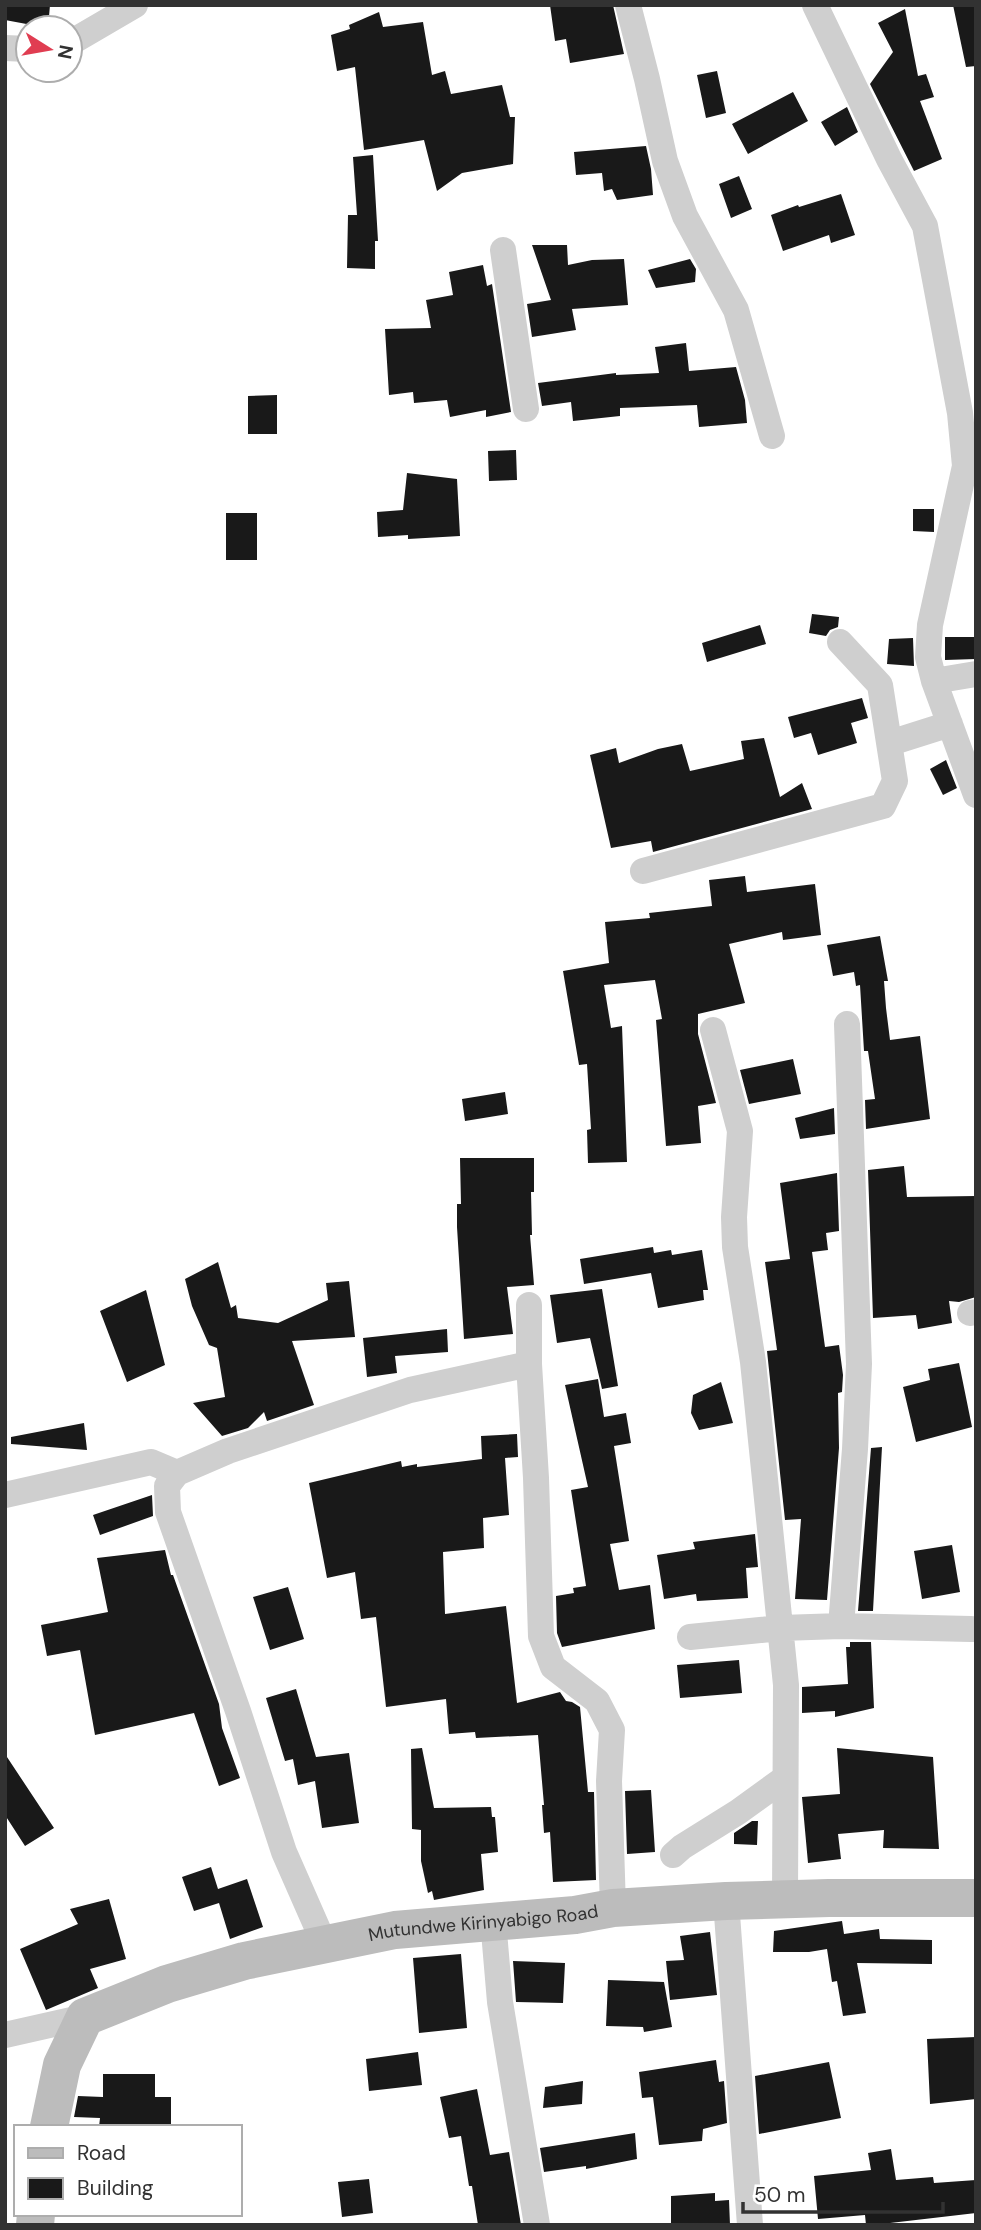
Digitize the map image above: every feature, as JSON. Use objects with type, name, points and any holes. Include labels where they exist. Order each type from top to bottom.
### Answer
[{"type":"street","points":[[84,35],[135,5]]},
{"type":"street","points":[[628,5],[664,161],[685,216],[736,310],[772,436]]},
{"type":"street","points":[[815,5],[889,159],[925,226],[960,413],[965,466],[969,479],[930,625],[928,657],[934,681],[976,795]]},
{"type":"street","points":[[503,250],[526,409]]},
{"type":"street","points":[[643,871],[883,806],[895,780],[880,685],[840,642]]},
{"type":"street","points":[[934,681],[976,674]]},
{"type":"street","points":[[890,743],[950,724]]},
{"type":"street","points":[[841,1626],[859,1364],[847,1024]]},
{"type":"street","points":[[713,1030],[740,1131],[734,1217],[735,1247],[754,1362],[786,1685],[785,1899]]},
{"type":"street","points":[[529,1305],[529,1364],[541,1636],[553,1667],[597,1701],[612,1730],[609,1781],[613,1909]]},
{"type":"street","points":[[324,1943],[284,1852],[168,1512],[167,1486],[177,1473],[228,1451],[410,1390],[529,1364]]},
{"type":"street","points":[[5,1495],[152,1462],[177,1473]]},
{"type":"street","points":[[690,1637],[780,1628],[841,1626],[971,1629]]},
{"type":"street","points":[[673,1855],[785,1778]]},
{"type":"street","name":"Mutundwe Kirinyabigo Road","points":[[5,2035],[85,2017],[167,1984],[244,1961],[395,1930],[613,1909],[726,1902],[976,1898]]},
{"type":"street","points":[[726,1902],[750,2225]]},
{"type":"street","points":[[493,1920],[500,2002],[537,2225]]},
{"type":"street","points":[[49,2125],[62,2065],[85,2017]]},
{"type":"building","points":[[5,5],[50,5],[49,14],[14,14],[14,22],[5,20]]},
{"type":"building","points":[[550,5],[613,5],[624,54],[570,63],[566,39],[555,41]]},
{"type":"building","points":[[953,5],[976,5],[976,66],[966,67]]},
{"type":"building","points":[[905,9],[918,76],[926,74],[934,97],[920,101],[942,159],[914,171],[870,84],[893,52],[878,23]]},
{"type":"building","points":[[379,12],[383,27],[423,22],[432,75],[445,71],[451,94],[502,85],[510,117],[515,117],[513,164],[462,173],[437,191],[424,140],[364,150],[355,67],[337,71],[331,35],[350,29],[349,25]]},
{"type":"building","points":[[717,71],[726,113],[706,118],[697,75]]},
{"type":"building","points":[[793,92],[808,121],[748,154],[732,124]]},
{"type":"building","points":[[847,107],[858,132],[835,146],[821,122]]},
{"type":"building","points":[[646,146],[653,195],[617,200],[612,189],[604,191],[602,173],[576,175],[574,152]]},
{"type":"building","points":[[373,155],[378,241],[375,241],[375,269],[347,268],[348,215],[357,215],[353,157]]},
{"type":"building","points":[[739,176],[752,209],[731,218],[719,184]]},
{"type":"building","points":[[841,194],[855,235],[831,243],[829,235],[783,251],[771,215]]},
{"type":"building","points":[[532,245],[567,245],[568,265],[592,260],[624,259],[628,305],[572,309],[576,330],[532,337],[527,304],[551,300]]},
{"type":"building","points":[[690,259],[696,269],[695,282],[656,288],[648,270]]},
{"type":"building","points":[[483,265],[487,286],[492,284],[511,412],[486,417],[486,410],[450,417],[447,400],[414,403],[413,392],[389,395],[385,329],[431,328],[426,300],[453,295],[449,272]]},
{"type":"building","points":[[686,343],[689,371],[736,367],[745,400],[747,423],[699,427],[697,405],[620,408],[620,416],[573,421],[571,402],[542,406],[538,383],[616,373],[659,373],[655,347]]},
{"type":"building","points":[[277,395],[277,434],[248,434],[248,396]]},
{"type":"building","points":[[516,450],[517,480],[489,481],[488,451]]},
{"type":"building","points":[[407,473],[457,479],[460,536],[408,539],[408,535],[378,537],[377,512],[403,510]]},
{"type":"building","points":[[913,509],[934,509],[934,532],[913,531]]},
{"type":"building","points":[[226,513],[257,513],[257,560],[226,560]]},
{"type":"building","points":[[812,614],[839,617],[838,627],[830,630],[826,636],[809,633]]},
{"type":"building","points":[[760,625],[766,644],[707,662],[702,643]]},
{"type":"building","points":[[945,637],[976,637],[976,659],[945,660]]},
{"type":"building","points":[[913,638],[914,666],[887,664],[889,639]]},
{"type":"building","points":[[862,698],[868,718],[851,723],[857,743],[818,755],[811,733],[794,738],[788,717]]},
{"type":"building","points":[[764,738],[780,797],[802,783],[812,809],[653,852],[651,841],[611,848],[590,755],[616,748],[619,763],[658,749],[682,744],[690,771],[744,759],[741,741]]},
{"type":"building","points":[[946,760],[957,788],[943,795],[930,769]]},
{"type":"building","points":[[745,876],[747,892],[815,884],[821,935],[783,940],[782,932],[729,944],[745,1003],[698,1014],[698,1034],[716,1103],[698,1106],[701,1143],[666,1146],[656,1020],[662,1019],[655,980],[604,985],[611,1028],[622,1026],[627,1162],[588,1163],[587,1130],[591,1129],[587,1064],[579,1065],[563,971],[609,963],[605,922],[650,918],[649,913],[712,906],[709,880]]},
{"type":"building","points":[[880,936],[888,981],[884,981],[890,1040],[920,1036],[930,1119],[866,1129],[865,1100],[875,1099],[868,1051],[864,1051],[860,985],[856,986],[854,972],[833,976],[827,945]]},
{"type":"building","points":[[793,1059],[801,1094],[749,1104],[740,1070]]},
{"type":"building","points":[[505,1092],[508,1114],[465,1121],[462,1099]]},
{"type":"building","points":[[834,1108],[835,1134],[800,1139],[795,1118]]},
{"type":"building","points":[[460,1158],[534,1158],[530,1235],[534,1285],[507,1287],[513,1334],[464,1339],[457,1227],[457,1204],[461,1204]]},
{"type":"building","points":[[904,1166],[907,1197],[976,1196],[976,1297],[959,1302],[949,1301],[952,1323],[918,1329],[916,1315],[873,1318],[868,1170]]},
{"type":"building","points":[[837,1173],[839,1231],[826,1233],[828,1250],[812,1252],[825,1347],[839,1345],[843,1375],[842,1392],[838,1393],[839,1448],[827,1600],[795,1599],[801,1519],[785,1520],[767,1351],[777,1350],[765,1262],[790,1259],[780,1183]]},
{"type":"building","points":[[653,1247],[654,1253],[671,1250],[672,1255],[702,1250],[708,1290],[703,1290],[704,1300],[658,1308],[651,1273],[584,1284],[580,1259]]},
{"type":"building","points":[[218,1262],[231,1308],[236,1305],[238,1318],[278,1323],[328,1300],[326,1283],[349,1281],[355,1337],[292,1341],[314,1405],[267,1421],[264,1412],[248,1428],[222,1436],[193,1403],[225,1397],[217,1348],[209,1345],[192,1306],[185,1279]]},
{"type":"building","points":[[602,1289],[618,1386],[602,1389],[590,1338],[557,1343],[550,1295]]},
{"type":"building","points":[[146,1290],[165,1365],[127,1382],[100,1311]]},
{"type":"building","points":[[447,1329],[448,1352],[395,1356],[397,1373],[367,1377],[363,1338]]},
{"type":"building","points":[[959,1363],[972,1427],[916,1442],[903,1387],[930,1380],[928,1369]]},
{"type":"building","points":[[598,1379],[604,1417],[626,1413],[631,1443],[614,1446],[629,1541],[610,1544],[619,1590],[650,1585],[655,1629],[562,1647],[557,1633],[556,1596],[574,1593],[573,1588],[586,1586],[571,1490],[588,1487],[565,1385]]},
{"type":"building","points":[[721,1382],[733,1423],[699,1430],[691,1413],[693,1395]]},
{"type":"building","points":[[84,1423],[87,1450],[11,1444],[11,1437]]},
{"type":"building","points":[[517,1434],[518,1457],[505,1458],[509,1515],[483,1518],[484,1548],[443,1552],[445,1614],[506,1606],[517,1703],[560,1692],[566,1701],[580,1707],[588,1792],[594,1792],[596,1880],[553,1882],[550,1832],[544,1833],[538,1735],[476,1738],[475,1732],[449,1734],[446,1699],[386,1707],[376,1617],[361,1619],[355,1572],[327,1578],[309,1483],[401,1461],[402,1467],[417,1464],[417,1467],[482,1459],[481,1436]]},
{"type":"building","points":[[882,1447],[873,1611],[858,1611],[871,1448]]},
{"type":"building","points":[[152,1495],[153,1516],[100,1535],[93,1515]]},
{"type":"building","points":[[755,1534],[758,1567],[746,1568],[748,1598],[697,1601],[696,1594],[664,1599],[657,1555],[695,1549],[693,1542]]},
{"type":"building","points":[[952,1545],[960,1592],[922,1599],[914,1551]]},
{"type":"building","points":[[165,1550],[171,1575],[219,1704],[222,1728],[240,1778],[219,1786],[194,1713],[95,1735],[80,1650],[47,1656],[41,1625],[108,1612],[97,1558]]},
{"type":"building","points":[[288,1587],[304,1639],[270,1650],[253,1597]]},
{"type":"building","points":[[850,1642],[871,1642],[874,1708],[835,1717],[835,1711],[802,1713],[802,1687],[848,1684],[846,1647],[850,1647]]},
{"type":"building","points":[[739,1660],[742,1693],[680,1698],[677,1665]]},
{"type":"building","points":[[296,1689],[316,1757],[349,1753],[359,1823],[322,1828],[315,1781],[298,1785],[293,1759],[285,1761],[266,1698]]},
{"type":"building","points":[[422,1748],[434,1808],[491,1807],[492,1817],[495,1817],[498,1852],[481,1854],[484,1890],[434,1900],[432,1891],[428,1893],[421,1861],[421,1830],[412,1829],[411,1749]]},
{"type":"building","points":[[837,1748],[933,1757],[939,1849],[883,1848],[884,1830],[838,1834],[841,1859],[808,1863],[802,1797],[840,1794]]},
{"type":"building","points":[[5,1754],[54,1828],[25,1846],[5,1815]]},
{"type":"building","points":[[651,1790],[655,1852],[627,1854],[625,1791]]},
{"type":"building","points":[[752,1821],[758,1821],[757,1845],[734,1844],[734,1833]]},
{"type":"building","points":[[211,1867],[218,1889],[247,1879],[263,1927],[230,1939],[219,1903],[194,1911],[182,1877]]},
{"type":"building","points":[[109,1899],[126,1959],[90,1969],[98,1988],[46,2010],[20,1949],[78,1924],[70,1909]]},
{"type":"building","points":[[842,1921],[844,1934],[879,1929],[880,1939],[932,1940],[932,1964],[857,1963],[866,2013],[843,2016],[837,1981],[832,1982],[827,1949],[773,1952],[774,1931]]},
{"type":"building","points":[[710,1932],[717,1995],[670,2000],[666,1961],[684,1960],[680,1936]]},
{"type":"building","points":[[461,1954],[467,2028],[419,2033],[413,1958]]},
{"type":"building","points":[[513,1961],[565,1963],[563,2003],[516,2002]]},
{"type":"building","points":[[608,1980],[664,1982],[672,2027],[644,2032],[643,2027],[606,2026]]},
{"type":"building","points":[[976,2037],[976,2099],[930,2104],[927,2039]]},
{"type":"building","points":[[418,2052],[422,2085],[369,2091],[366,2059]]},
{"type":"building","points":[[716,2060],[719,2082],[724,2081],[727,2123],[703,2129],[702,2141],[659,2145],[653,2097],[642,2098],[639,2072]]},
{"type":"building","points":[[829,2062],[841,2118],[759,2134],[755,2076]]},
{"type":"building","points":[[103,2074],[155,2074],[155,2097],[171,2097],[171,2125],[99,2125],[100,2118],[74,2117],[78,2096],[103,2097]]},
{"type":"building","points":[[583,2081],[582,2104],[543,2108],[545,2087]]},
{"type":"building","points":[[477,2089],[490,2155],[509,2152],[521,2225],[478,2225],[461,2136],[449,2138],[440,2097]]},
{"type":"building","points":[[635,2133],[637,2159],[586,2169],[586,2166],[544,2172],[540,2148]]},
{"type":"building","points":[[891,2149],[896,2180],[933,2177],[934,2183],[976,2180],[976,2213],[873,2225],[866,2225],[865,2215],[818,2219],[814,2176],[871,2170],[868,2153]]},
{"type":"building","points":[[369,2179],[373,2213],[342,2217],[338,2182]]},
{"type":"building","points":[[715,2193],[715,2201],[729,2200],[730,2225],[671,2225],[671,2196]]}]
